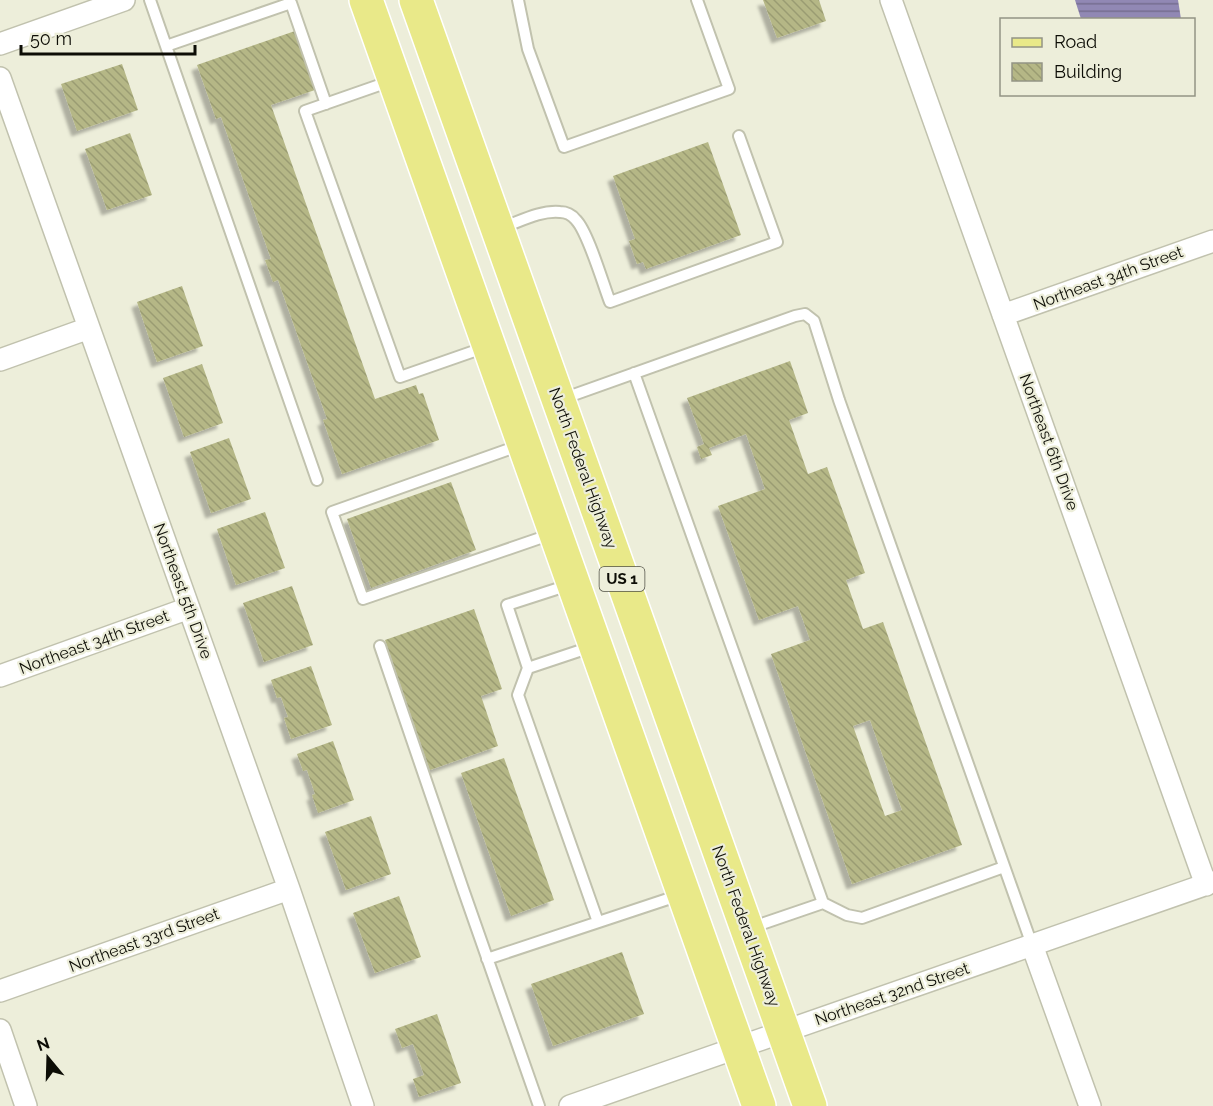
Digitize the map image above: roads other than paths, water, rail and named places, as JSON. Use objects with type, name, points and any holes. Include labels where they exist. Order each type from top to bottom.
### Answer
[{"type":"main road","name":"US 1","points":[[366,0],[759,1106]]},
{"type":"main road","name":"North Federal Highway","points":[[416,0],[810,1106]]},
{"type":"street","points":[[0,44],[124,0]]},
{"type":"street","name":"Northeast 6th Drive","points":[[891,0],[1210,883]]},
{"type":"street","name":"Northeast 5th Drive","points":[[0,78],[289,889],[363,1106]]},
{"type":"street","name":"Northeast 34th Street","points":[[1004,315],[1213,241]]},
{"type":"street","points":[[0,360],[89,328]]},
{"type":"street","name":"Northeast 34th Street","points":[[0,676],[189,608]]},
{"type":"street","name":"Northeast 32nd Street","points":[[570,1106],[1210,883]]},
{"type":"street","name":"Northeast 33rd Street","points":[[0,991],[289,889]]},
{"type":"street","points":[[1032,945],[1090,1106]]},
{"type":"street","points":[[0,1029],[26,1106]]},
{"type":"lane","points":[[150,0],[317,480]]},
{"type":"lane","points":[[518,0],[528,50],[564,147],[729,89],[697,0]]},
{"type":"lane","points":[[166,46],[291,3],[326,104]]},
{"type":"lane","points":[[395,80],[305,111],[400,377],[489,346]]},
{"type":"lane","points":[[498,229],[547,213],[569,214],[577,220],[583,231],[610,302],[777,242],[739,136]]},
{"type":"lane","points":[[558,400],[795,316],[805,314],[814,321],[839,400],[1032,945]]},
{"type":"lane","points":[[634,373],[823,903],[847,915],[862,918],[1004,867]]},
{"type":"lane","points":[[524,444],[332,512],[363,598],[555,533]]},
{"type":"lane","points":[[573,584],[507,605],[528,668],[518,695],[598,922]]},
{"type":"lane","points":[[380,646],[539,1106]]},
{"type":"lane","points":[[528,668],[595,646]]},
{"type":"lane","points":[[487,959],[683,894]]},
{"type":"lane","points":[[747,930],[823,903]]}]
